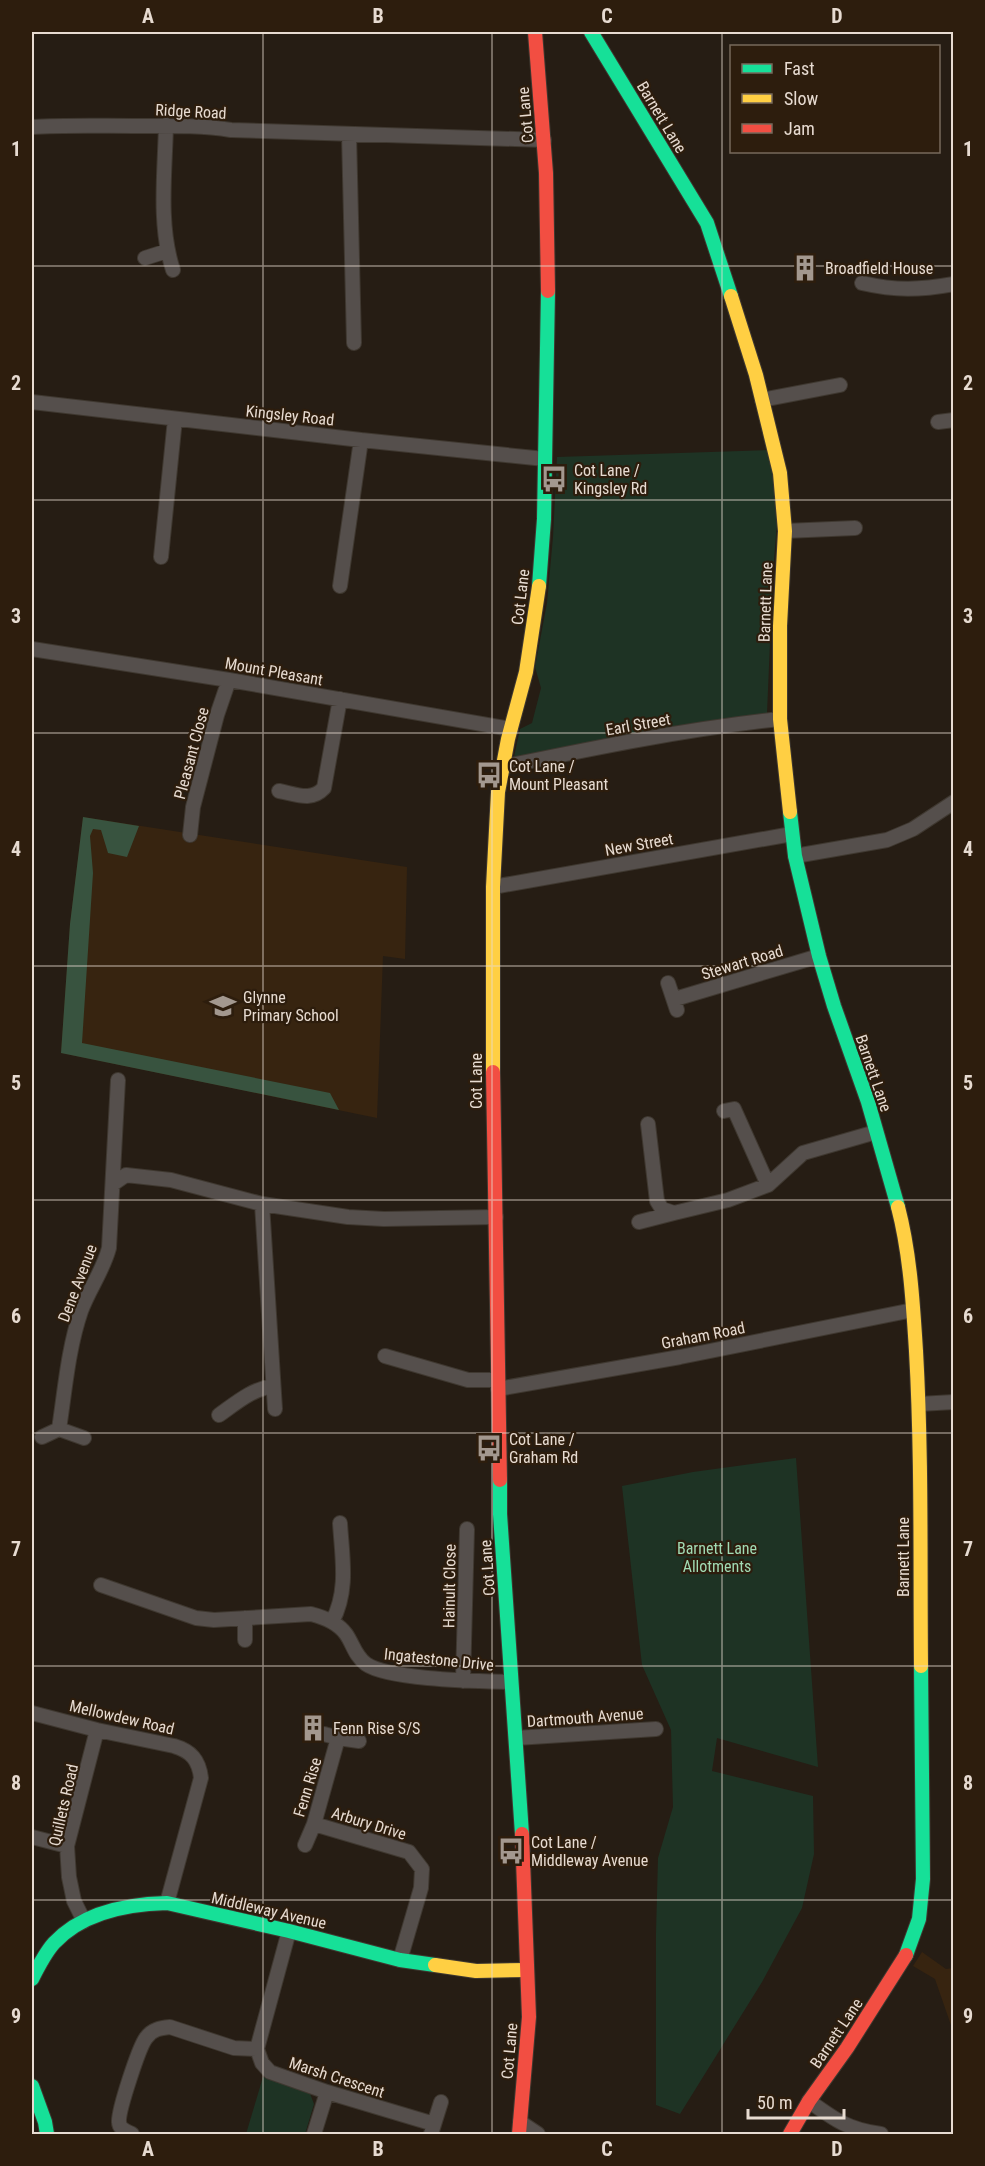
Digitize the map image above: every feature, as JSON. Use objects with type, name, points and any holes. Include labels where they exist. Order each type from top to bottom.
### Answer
[{"type":"street","name":"Cot Lane","points":[[519,2128],[529,2017],[516,1738],[500,1514],[493,1119],[493,886],[495,819],[502,767],[526,672],[538,604],[545,459],[548,315],[544,140],[535,32]]},
{"type":"street","name":"Barnett Lane","points":[[591,32],[707,223],[762,400],[780,473],[785,531],[780,626],[780,719],[795,856],[819,956],[876,1132],[904,1230],[913,1310],[919,1404],[923,1879],[919,1919],[906,1955],[847,2048],[809,2101],[790,2134]]},
{"type":"street","name":"Ridge Road","points":[[32,127],[73,124],[166,125],[205,126],[231,130],[544,140]]},
{"type":"street","points":[[166,125],[167,251],[173,270]]},
{"type":"street","points":[[349,134],[354,343]]},
{"type":"street","points":[[145,258],[167,251]]},
{"type":"street","points":[[862,283],[920,290],[954,284]]},
{"type":"street","points":[[762,400],[840,385]]},
{"type":"street","name":"Kingsley Road","points":[[32,402],[545,459]]},
{"type":"street","points":[[161,556],[175,419]]},
{"type":"street","points":[[938,422],[954,420]]},
{"type":"street","points":[[340,586],[361,440]]},
{"type":"street","points":[[785,531],[855,528]]},
{"type":"street","name":"Mount Pleasant","points":[[32,649],[229,680],[511,729]]},
{"type":"street","name":"Pleasant Close","points":[[190,835],[193,807],[217,715],[229,680]]},
{"type":"street","points":[[279,791],[312,797],[324,788],[340,699]]},
{"type":"street","name":"Earl Street","points":[[502,767],[619,743],[739,723],[780,719]]},
{"type":"street","points":[[795,856],[887,840],[913,829],[954,802]]},
{"type":"street","name":"New Street","points":[[493,886],[792,834]]},
{"type":"street","name":"Stewart Road","points":[[668,983],[676,1005],[819,956]]},
{"type":"street","name":"Dene Avenue","points":[[59,1429],[76,1330],[90,1291],[105,1264],[109,1248],[118,1080]]},
{"type":"street","points":[[724,1111],[734,1109],[768,1185]]},
{"type":"street","points":[[648,1124],[657,1201],[662,1209],[674,1213]]},
{"type":"street","points":[[639,1222],[729,1200],[768,1185],[803,1153],[876,1132]]},
{"type":"street","points":[[112,1184],[126,1175],[171,1180],[262,1204],[348,1217],[384,1219],[496,1217]]},
{"type":"street","points":[[262,1204],[275,1409]]},
{"type":"street","name":"Graham Road","points":[[385,1356],[468,1380],[498,1384],[680,1357],[913,1310]]},
{"type":"street","points":[[405,1363],[408,1348]]},
{"type":"street","points":[[219,1415],[249,1394],[273,1386]]},
{"type":"street","points":[[919,1404],[954,1402]]},
{"type":"street","points":[[42,1437],[59,1429],[84,1438]]},
{"type":"street","points":[[101,1585],[196,1618],[214,1620],[311,1614],[332,1622],[339,1608],[344,1581],[340,1523]]},
{"type":"street","name":"Hainult Close","points":[[463,1681],[467,1529]]},
{"type":"street","points":[[245,1618],[245,1640]]},
{"type":"street","name":"Ingatestone Drive","points":[[332,1622],[345,1633],[359,1659],[380,1671],[463,1681],[511,1682]]},
{"type":"street","name":"Mellowdew Road","points":[[32,1713],[186,1749],[200,1766],[201,1778],[167,1903]]},
{"type":"street","name":"Dartmouth Avenue","points":[[516,1738],[656,1729]]},
{"type":"street","name":"Quillets Road","points":[[84,1921],[74,1902],[69,1877],[67,1846],[98,1730]]},
{"type":"street","points":[[324,1734],[359,1741]]},
{"type":"street","name":"Fenn Rise","points":[[305,1845],[314,1824],[338,1738]]},
{"type":"street","name":"Arbury Drive","points":[[314,1824],[409,1852],[422,1869],[421,1888],[400,1960]]},
{"type":"street","points":[[32,1838],[67,1846]]},
{"type":"street","name":"Middleway Avenue","points":[[32,1979],[42,1960],[56,1942],[84,1921],[98,1914],[131,1905],[167,1903],[400,1960],[476,1971],[527,1970]]},
{"type":"street","points":[[132,2134],[121,2128],[120,2112],[145,2039],[160,2028],[170,2027],[234,2048],[257,2049],[289,1931]]},
{"type":"street","name":"Marsh Crescent","points":[[257,2049],[262,2062],[270,2072],[433,2129]]},
{"type":"street","points":[[32,2086],[48,2134]]},
{"type":"street","points":[[314,2134],[327,2092]]},
{"type":"street","points":[[809,2101],[837,2122],[865,2132],[882,2134]]},
{"type":"street","points":[[433,2129],[441,2102]]},
{"type":"street","points":[[519,2128],[538,2134]]},
{"type":"shaded area","name":"Glynne Primary School","points":[[83,817],[407,867],[405,959],[383,956],[377,1118],[61,1053],[70,924]]},
{"type":"shaded area","points":[[922,1952],[946,1969],[953,1968],[953,2031],[935,1979],[913,1966]]},
{"type":"green space","points":[[770,450],[778,511],[767,713],[514,757],[520,729],[532,723],[541,688],[535,667],[547,603],[557,457]]},
{"type":"green space","points":[[83,817],[139,826],[127,857],[108,853],[101,830],[93,829],[90,836],[93,873],[82,1043],[330,1093],[339,1110],[61,1053],[70,924]]},
{"type":"green space","name":"Barnett Lane Allotments","points":[[796,1458],[818,1767],[717,1738],[712,1771],[813,1796],[814,1854],[802,1908],[762,1982],[680,2114],[656,2105],[658,1858],[673,1807],[671,1730],[642,1665],[622,1486],[693,1472]]},
{"type":"green space","points":[[263,2077],[309,2091],[314,2104],[305,2134],[246,2134]]},
{"type":"traffic: fast","points":[[591,32],[707,223],[731,296]]},
{"type":"traffic: fast","points":[[539,586],[544,519],[548,291]]},
{"type":"traffic: fast","points":[[790,812],[795,856],[819,956],[868,1102],[898,1207]]},
{"type":"traffic: fast","points":[[500,1480],[500,1514],[522,1834]]},
{"type":"traffic: fast","points":[[906,1955],[919,1919],[923,1879],[921,1666]]},
{"type":"traffic: fast","points":[[32,1979],[54,1943],[78,1924],[121,1908],[167,1903],[400,1960],[435,1965]]},
{"type":"traffic: fast","points":[[32,2086],[47,2134]]},
{"type":"traffic: slow","points":[[731,296],[756,375],[780,473],[785,531],[780,626],[780,719],[790,812]]},
{"type":"traffic: slow","points":[[493,1072],[493,887],[498,792],[508,739],[526,672],[539,586]]},
{"type":"traffic: slow","points":[[898,1207],[912,1296],[918,1390],[921,1666]]},
{"type":"traffic: slow","points":[[435,1965],[476,1971],[527,1970]]},
{"type":"traffic: jam","points":[[535,32],[546,173],[548,291]]},
{"type":"traffic: jam","points":[[493,1072],[500,1480]]},
{"type":"traffic: jam","points":[[519,2134],[529,2017],[522,1834]]},
{"type":"traffic: jam","points":[[790,2134],[809,2101],[847,2048],[906,1955]]},
{"type":"place","name":"Broadfield House","points":[[805,268]]},
{"type":"place","name":"Cot Lane / Kingsley Rd","points":[[554,479]]},
{"type":"place","name":"Cot Lane / Mount Pleasant","points":[[489,775]]},
{"type":"place","name":"Glynne Primary School","points":[[223,1006]]},
{"type":"place","name":"Cot Lane / Graham Rd","points":[[489,1448]]},
{"type":"place","name":"Fenn Rise S/S","points":[[313,1728]]},
{"type":"place","name":"Cot Lane / Middleway Avenue","points":[[511,1851]]}]
